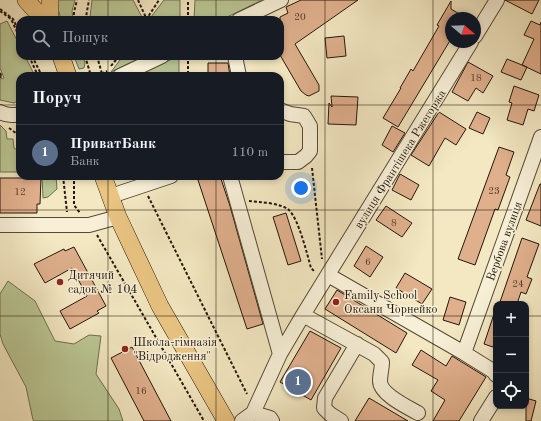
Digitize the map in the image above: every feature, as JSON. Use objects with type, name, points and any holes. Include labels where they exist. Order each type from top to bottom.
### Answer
[{"type":"main road","points":[[26,0],[40,16]]},
{"type":"main road","points":[[50,0],[50,16]]},
{"type":"main road","points":[[62,60],[67,72]]},
{"type":"main road","points":[[105,180],[118,217],[160,306],[226,421]]},
{"type":"street","points":[[247,16],[281,0]]},
{"type":"street","points":[[481,26],[497,0]]},
{"type":"street","name":"вулиця Франтішека Ржегоржа","points":[[248,417],[280,354],[303,315],[467,48]]},
{"type":"street","points":[[128,72],[154,60]]},
{"type":"street","points":[[236,60],[238,72]]},
{"type":"street","points":[[0,112],[16,115]]},
{"type":"street","points":[[284,112],[304,116],[310,126],[310,151],[298,162],[284,162]]},
{"type":"street","name":"Вербова вулиця","points":[[464,353],[541,137]]},
{"type":"street","points":[[111,196],[159,180]]},
{"type":"street","points":[[231,180],[280,354]]},
{"type":"street","points":[[0,224],[89,225],[118,217]]},
{"type":"street","points":[[326,278],[464,353],[494,373]]},
{"type":"street","points":[[303,315],[374,354],[382,362],[380,382],[382,389],[418,413]]},
{"type":"street","points":[[340,421],[324,408],[325,398],[356,344]]},
{"type":"street","points":[[481,421],[493,402]]},
{"type":"street","points":[[248,417],[270,418],[272,421]]},
{"type":"path","points":[[74,16],[77,0]]},
{"type":"path","points":[[86,16],[89,0]]},
{"type":"path","points":[[138,0],[144,16]]},
{"type":"path","points":[[149,16],[160,0]]},
{"type":"path","points":[[188,0],[188,16]]},
{"type":"path","points":[[0,10],[13,19],[16,25]]},
{"type":"path","points":[[0,10],[11,19],[16,30]]},
{"type":"path","points":[[30,60],[36,72]]},
{"type":"path","points":[[34,60],[40,72]]},
{"type":"path","points":[[86,60],[90,72]]},
{"type":"path","points":[[98,60],[101,72]]},
{"type":"path","points":[[107,72],[116,60]]},
{"type":"path","points":[[188,60],[188,72]]},
{"type":"path","points":[[0,73],[2,77],[0,77]]},
{"type":"path","points":[[310,151],[322,260]]},
{"type":"path","points":[[63,180],[67,215]]},
{"type":"path","points":[[74,180],[74,205],[82,215],[74,215]]},
{"type":"path","points":[[143,185],[248,394]]},
{"type":"path","points":[[237,199],[273,204],[288,209],[296,220],[311,268],[326,278]]},
{"type":"path","points":[[99,238],[204,421]]},
{"type":"green space","points":[[56,0],[75,0],[72,11],[73,16],[60,16]]},
{"type":"green space","points":[[92,0],[133,0],[141,16],[90,16]]},
{"type":"green space","points":[[164,0],[180,0],[180,16],[152,16]]},
{"type":"green space","points":[[195,0],[262,0],[229,16],[194,16]]},
{"type":"green space","points":[[7,21],[16,38],[16,60],[27,60],[33,72],[16,72],[16,102],[14,103],[0,100],[0,79],[4,78],[0,68],[0,24]]},
{"type":"green space","points":[[76,60],[84,60],[84,68],[79,69]]},
{"type":"green space","points":[[120,60],[136,60],[111,72]]},
{"type":"green space","points":[[170,60],[179,60],[179,72],[143,72]]},
{"type":"green space","points":[[0,125],[6,131],[7,139],[13,139],[14,148],[16,149],[16,172],[0,172]]},
{"type":"green space","points":[[42,180],[56,180],[57,189],[48,197],[43,198]]},
{"type":"green space","points":[[8,281],[35,301],[55,341],[74,344],[89,335],[101,336],[96,374],[119,409],[123,421],[33,420],[26,387],[3,344],[0,334],[0,294]]},
{"type":"building","points":[[301,0],[358,0],[295,44],[319,85],[319,91],[309,96],[301,91],[283,60],[284,16],[282,16],[288,13],[286,7]]},
{"type":"building","points":[[505,0],[539,0],[532,14]]},
{"type":"building","points":[[451,1],[451,9],[456,12],[445,12],[446,48],[398,127],[383,118],[411,69],[413,71],[439,26],[437,25]]},
{"type":"building","points":[[531,21],[540,25],[541,22],[541,74],[522,65],[534,39],[524,35]]},
{"type":"building","points":[[344,36],[346,56],[327,58],[325,38]]},
{"type":"building","points":[[507,59],[527,67],[521,80],[501,72]]},
{"type":"building","points":[[468,62],[493,76],[483,93],[476,88],[468,101],[452,92]]},
{"type":"building","points":[[208,63],[228,63],[229,72],[208,72]]},
{"type":"building","points":[[514,86],[539,95],[534,111],[528,109],[523,125],[507,120],[512,103],[509,102]]},
{"type":"building","points":[[331,96],[358,97],[356,125],[328,124],[329,103],[332,107]]},
{"type":"building","points":[[439,112],[466,129],[456,145],[445,138],[429,166],[411,155]]},
{"type":"building","points":[[477,112],[490,118],[483,134],[469,128]]},
{"type":"building","points":[[392,126],[405,133],[393,152],[382,145]]},
{"type":"building","points":[[499,147],[514,152],[506,175],[510,177],[498,210],[495,209],[475,265],[458,259]]},
{"type":"building","points":[[400,174],[419,185],[411,200],[392,190]]},
{"type":"building","points":[[0,178],[16,178],[16,180],[41,180],[40,204],[37,204],[37,213],[0,213]]},
{"type":"building","points":[[198,180],[221,180],[230,206],[263,324],[247,329]]},
{"type":"building","points":[[541,184],[541,226],[526,220]]},
{"type":"building","points":[[386,206],[412,223],[402,237],[376,220]]},
{"type":"building","points":[[286,213],[301,261],[288,265],[273,217]]},
{"type":"building","points":[[522,238],[539,244],[527,277],[532,279],[526,294],[521,292],[518,301],[500,301]]},
{"type":"building","points":[[366,246],[383,257],[370,277],[354,266]]},
{"type":"building","points":[[74,247],[106,306],[97,311],[99,313],[70,329],[60,311],[87,296],[72,268],[45,283],[34,264],[64,249],[65,251]]},
{"type":"building","points":[[405,273],[432,289],[422,304],[396,288]]},
{"type":"building","points":[[337,290],[407,333],[396,353],[325,309]]},
{"type":"building","points":[[450,297],[466,302],[459,325],[443,320]]},
{"type":"building","points":[[493,317],[493,347],[484,344]]},
{"type":"building","points":[[310,331],[341,348],[311,400],[280,382]]},
{"type":"building","points":[[132,347],[171,421],[144,421],[111,358]]},
{"type":"building","points":[[421,350],[446,366],[452,356],[486,377],[459,421],[433,421],[445,400],[431,391],[438,380],[412,365]]},
{"type":"building","points":[[369,398],[408,421],[355,421]]},
{"type":"building","points":[[529,399],[536,401],[531,421],[526,421],[526,409],[529,409]]},
{"type":"place","name":"Дитячий садок № 104","points":[[60,282]]},
{"type":"place","name":"Family School Оксани Чорнейко","points":[[336,302]]},
{"type":"place","name":"Школа-гімназія \"Відродження\"","points":[[125,349]]},
{"type":"place","name":"ПриватБанк","points":[[298,382]]}]
